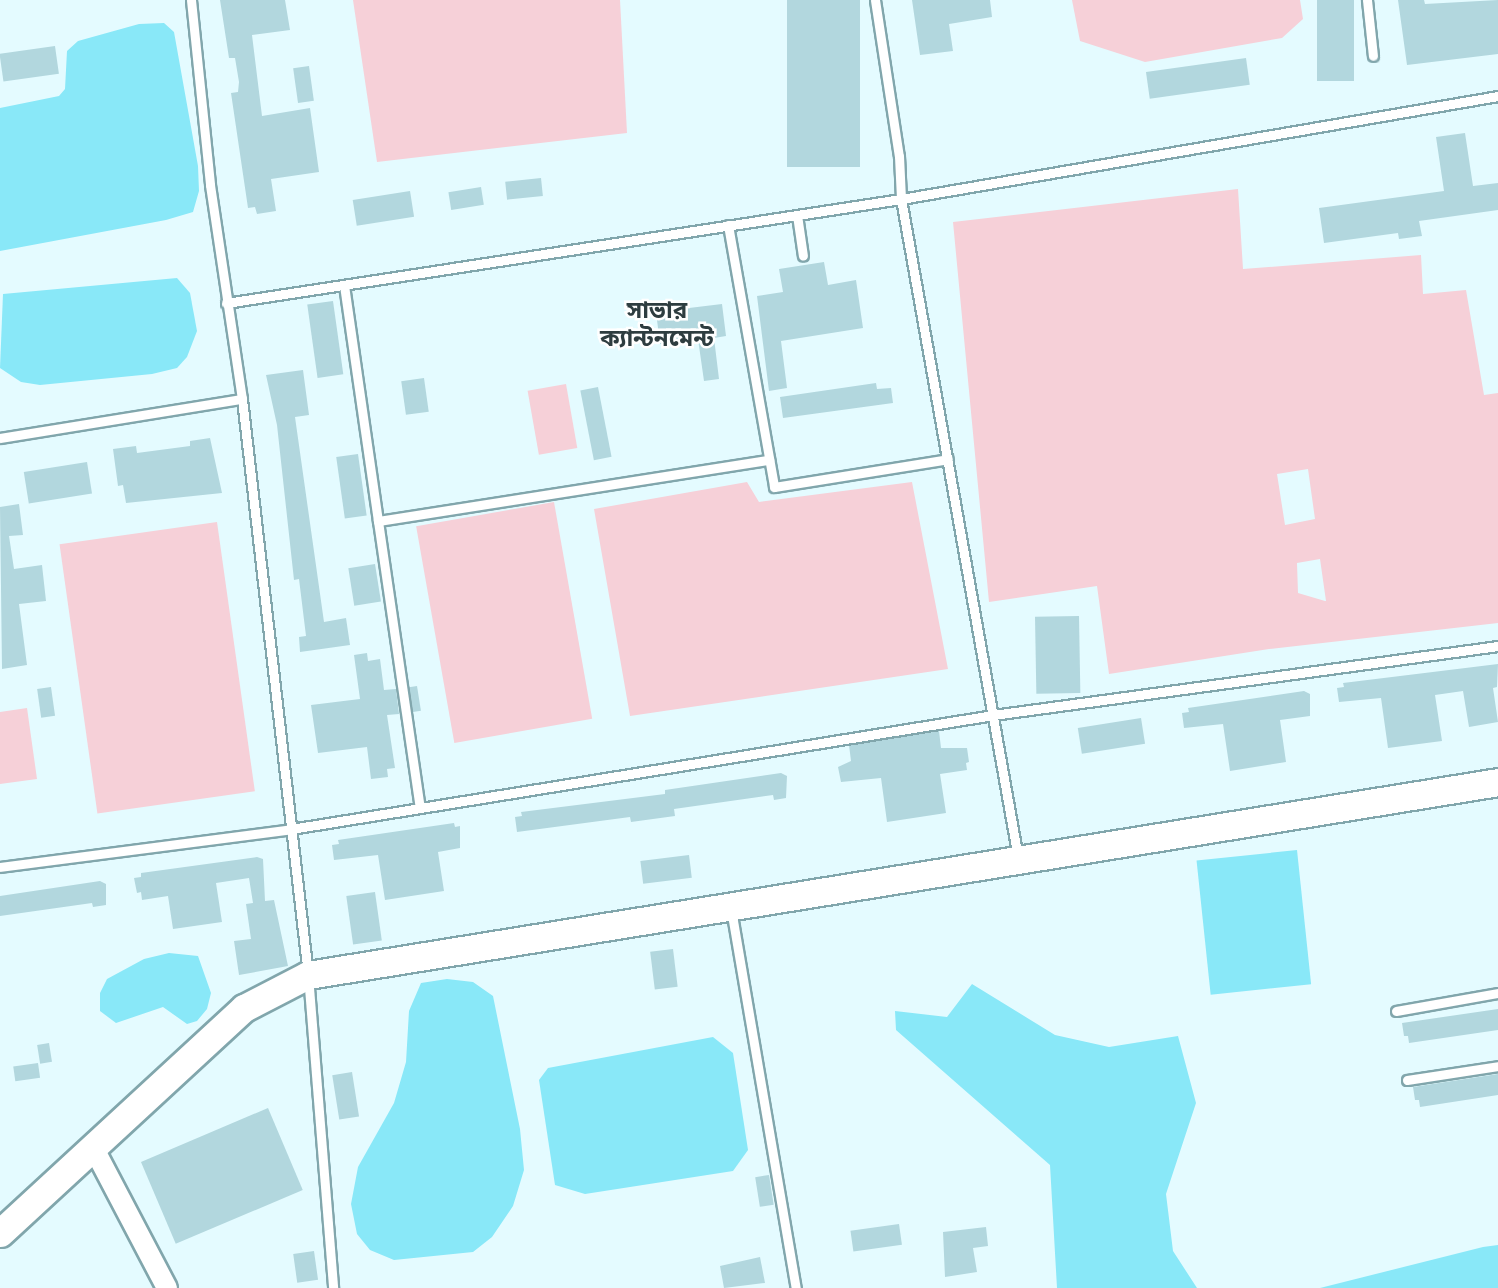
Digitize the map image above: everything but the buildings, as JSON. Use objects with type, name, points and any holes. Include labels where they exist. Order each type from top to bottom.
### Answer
[{"type":"street","points":[[0,1233],[244,1008],[308,975],[1498,782]]},
{"type":"street","points":[[93,1147],[167,1288]]},
{"type":"lane","points":[[191,0],[226,303],[242,399],[308,975],[333,1288]]},
{"type":"lane","points":[[875,0],[899,156],[901,199],[1019,860]]},
{"type":"lane","points":[[1367,0],[1373,56]]},
{"type":"lane","points":[[226,303],[901,199],[1498,96]]},
{"type":"lane","points":[[797,215],[803,256]]},
{"type":"lane","points":[[728,225],[774,487],[948,459]]},
{"type":"lane","points":[[344,285],[420,808]]},
{"type":"lane","points":[[0,438],[242,399]]},
{"type":"lane","points":[[378,521],[769,460]]},
{"type":"lane","points":[[0,867],[291,829],[993,716],[1498,646]]},
{"type":"lane","points":[[731,907],[796,1288]]},
{"type":"lane","points":[[1396,1011],[1498,993]]},
{"type":"lane","points":[[1407,1080],[1498,1066]]},
{"type":"shaded area","points":[[353,0],[620,0],[627,133],[377,162]]},
{"type":"shaded area","points":[[1072,0],[1300,0],[1303,19],[1282,38],[1145,62],[1080,41]]},
{"type":"shaded area","points":[[1238,189],[1243,269],[1421,255],[1423,294],[1466,290],[1484,395],[1498,393],[1498,623],[1269,649],[1109,674],[1097,586],[989,602],[953,222]],"holes":[[[1308,469],[1315,519],[1285,525],[1277,474]],[[1320,559],[1326,601],[1298,593],[1297,563]]]},
{"type":"shaded area","points":[[566,384],[577,448],[539,455],[528,391]]},
{"type":"shaded area","points":[[747,482],[759,502],[912,482],[948,669],[630,716],[594,509]]},
{"type":"shaded area","points":[[554,502],[592,719],[454,743],[416,526]]},
{"type":"shaded area","points":[[217,522],[255,791],[97,813],[60,544]]},
{"type":"shaded area","points":[[27,708],[37,779],[0,784],[0,712]]},
{"type":"water","points":[[164,23],[174,32],[198,166],[199,191],[193,212],[166,220],[0,251],[0,108],[59,96],[65,89],[67,51],[78,41],[139,24]]},
{"type":"water","points":[[177,278],[190,293],[197,331],[187,357],[177,368],[152,374],[40,385],[21,382],[0,368],[3,294]]},
{"type":"water","points":[[1297,850],[1311,984],[1211,995],[1197,861]]},
{"type":"water","points":[[169,953],[198,956],[211,993],[207,1009],[197,1021],[187,1024],[163,1007],[116,1023],[100,1011],[100,993],[107,979],[144,959]]},
{"type":"water","points":[[447,979],[473,982],[493,996],[520,1129],[524,1170],[513,1206],[492,1237],[473,1252],[394,1260],[370,1250],[357,1234],[351,1204],[358,1167],[394,1103],[406,1062],[409,1011],[421,983]]},
{"type":"water","points":[[972,984],[1055,1035],[1109,1047],[1178,1036],[1196,1103],[1166,1194],[1173,1251],[1197,1288],[1057,1288],[1050,1165],[896,1030],[895,1011],[947,1017]]},
{"type":"water","points":[[713,1037],[733,1053],[748,1150],[733,1171],[585,1194],[555,1185],[539,1080],[548,1068]]},
{"type":"water","points":[[1498,1245],[1498,1288],[1320,1288],[1483,1247]]},
{"type":"district","name":"সাভার ক্যান্টনমেন্ট","points":[[657,325]]}]
